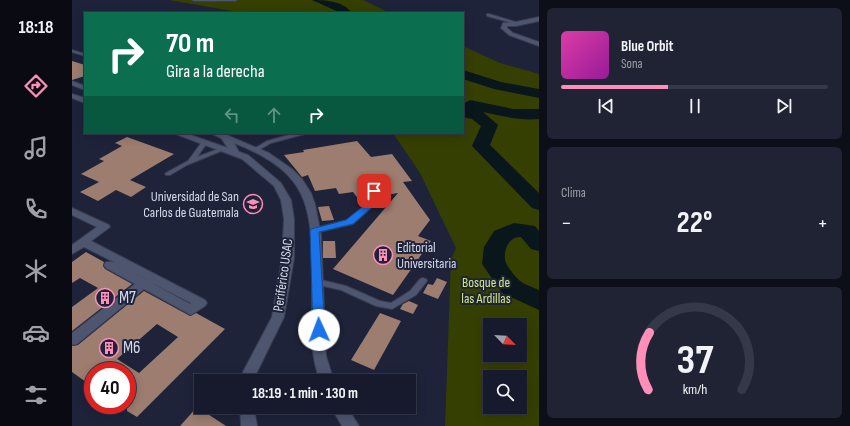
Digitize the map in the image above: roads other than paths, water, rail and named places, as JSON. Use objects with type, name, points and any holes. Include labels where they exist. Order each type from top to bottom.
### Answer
[{"type":"street","points":[[194,0],[235,0]]},
{"type":"street","points":[[539,19],[506,24],[504,28],[511,34],[539,44]]},
{"type":"street","points":[[516,23],[515,28],[520,32],[539,38]]},
{"type":"street","points":[[72,83],[84,88]]},
{"type":"street","points":[[72,96],[84,101]]},
{"type":"street","name":"Periférico USAC","points":[[180,134],[223,150],[235,152],[245,157],[278,185],[286,200],[289,219],[288,258],[278,317],[250,374]]},
{"type":"street","points":[[218,134],[230,143],[235,152]]},
{"type":"street","name":"Periférico USAC","points":[[218,134],[256,150],[281,164],[299,182],[307,193],[311,206],[315,231],[320,362],[324,374]]},
{"type":"street","points":[[72,211],[105,227],[72,250]]},
{"type":"street","points":[[84,242],[201,303],[191,310],[110,265]]},
{"type":"street","points":[[72,340],[144,283]]},
{"type":"street","points":[[248,414],[249,426]]},
{"type":"street","points":[[343,414],[351,426]]},
{"type":"lane","points":[[488,15],[516,23]]},
{"type":"lane","points":[[72,51],[84,55]]},
{"type":"lane","points":[[256,150],[269,142],[299,134]]},
{"type":"lane","points":[[190,162],[204,143]]},
{"type":"lane","points":[[168,174],[190,162],[223,150]]},
{"type":"lane","points":[[315,231],[350,222],[374,202],[376,198],[374,191]]},
{"type":"lane","points":[[317,282],[343,288],[379,304],[392,306],[413,294],[423,281]]},
{"type":"waterway","points":[[317,0],[343,9],[346,12]]},
{"type":"waterway","points":[[464,74],[499,86],[526,90],[539,94]]},
{"type":"waterway","points":[[470,105],[513,114],[539,114]]},
{"type":"waterway","points":[[464,112],[477,115],[490,125],[481,146],[539,204]]},
{"type":"waterway","points":[[539,244],[527,231],[514,230],[502,236],[495,247],[494,264],[511,287],[539,301]]},
{"type":"place","name":"Universidad de San Carlos de Guatemala","points":[[253,204]]},
{"type":"place","name":"Editorial Universitaria","points":[[383,255]]},
{"type":"place","name":"M7","points":[[105,298]]},
{"type":"place","name":"M6","points":[[109,348]]},
{"type":"park label","name":"Bosque de las Ardillas","points":[[486,290]]}]
